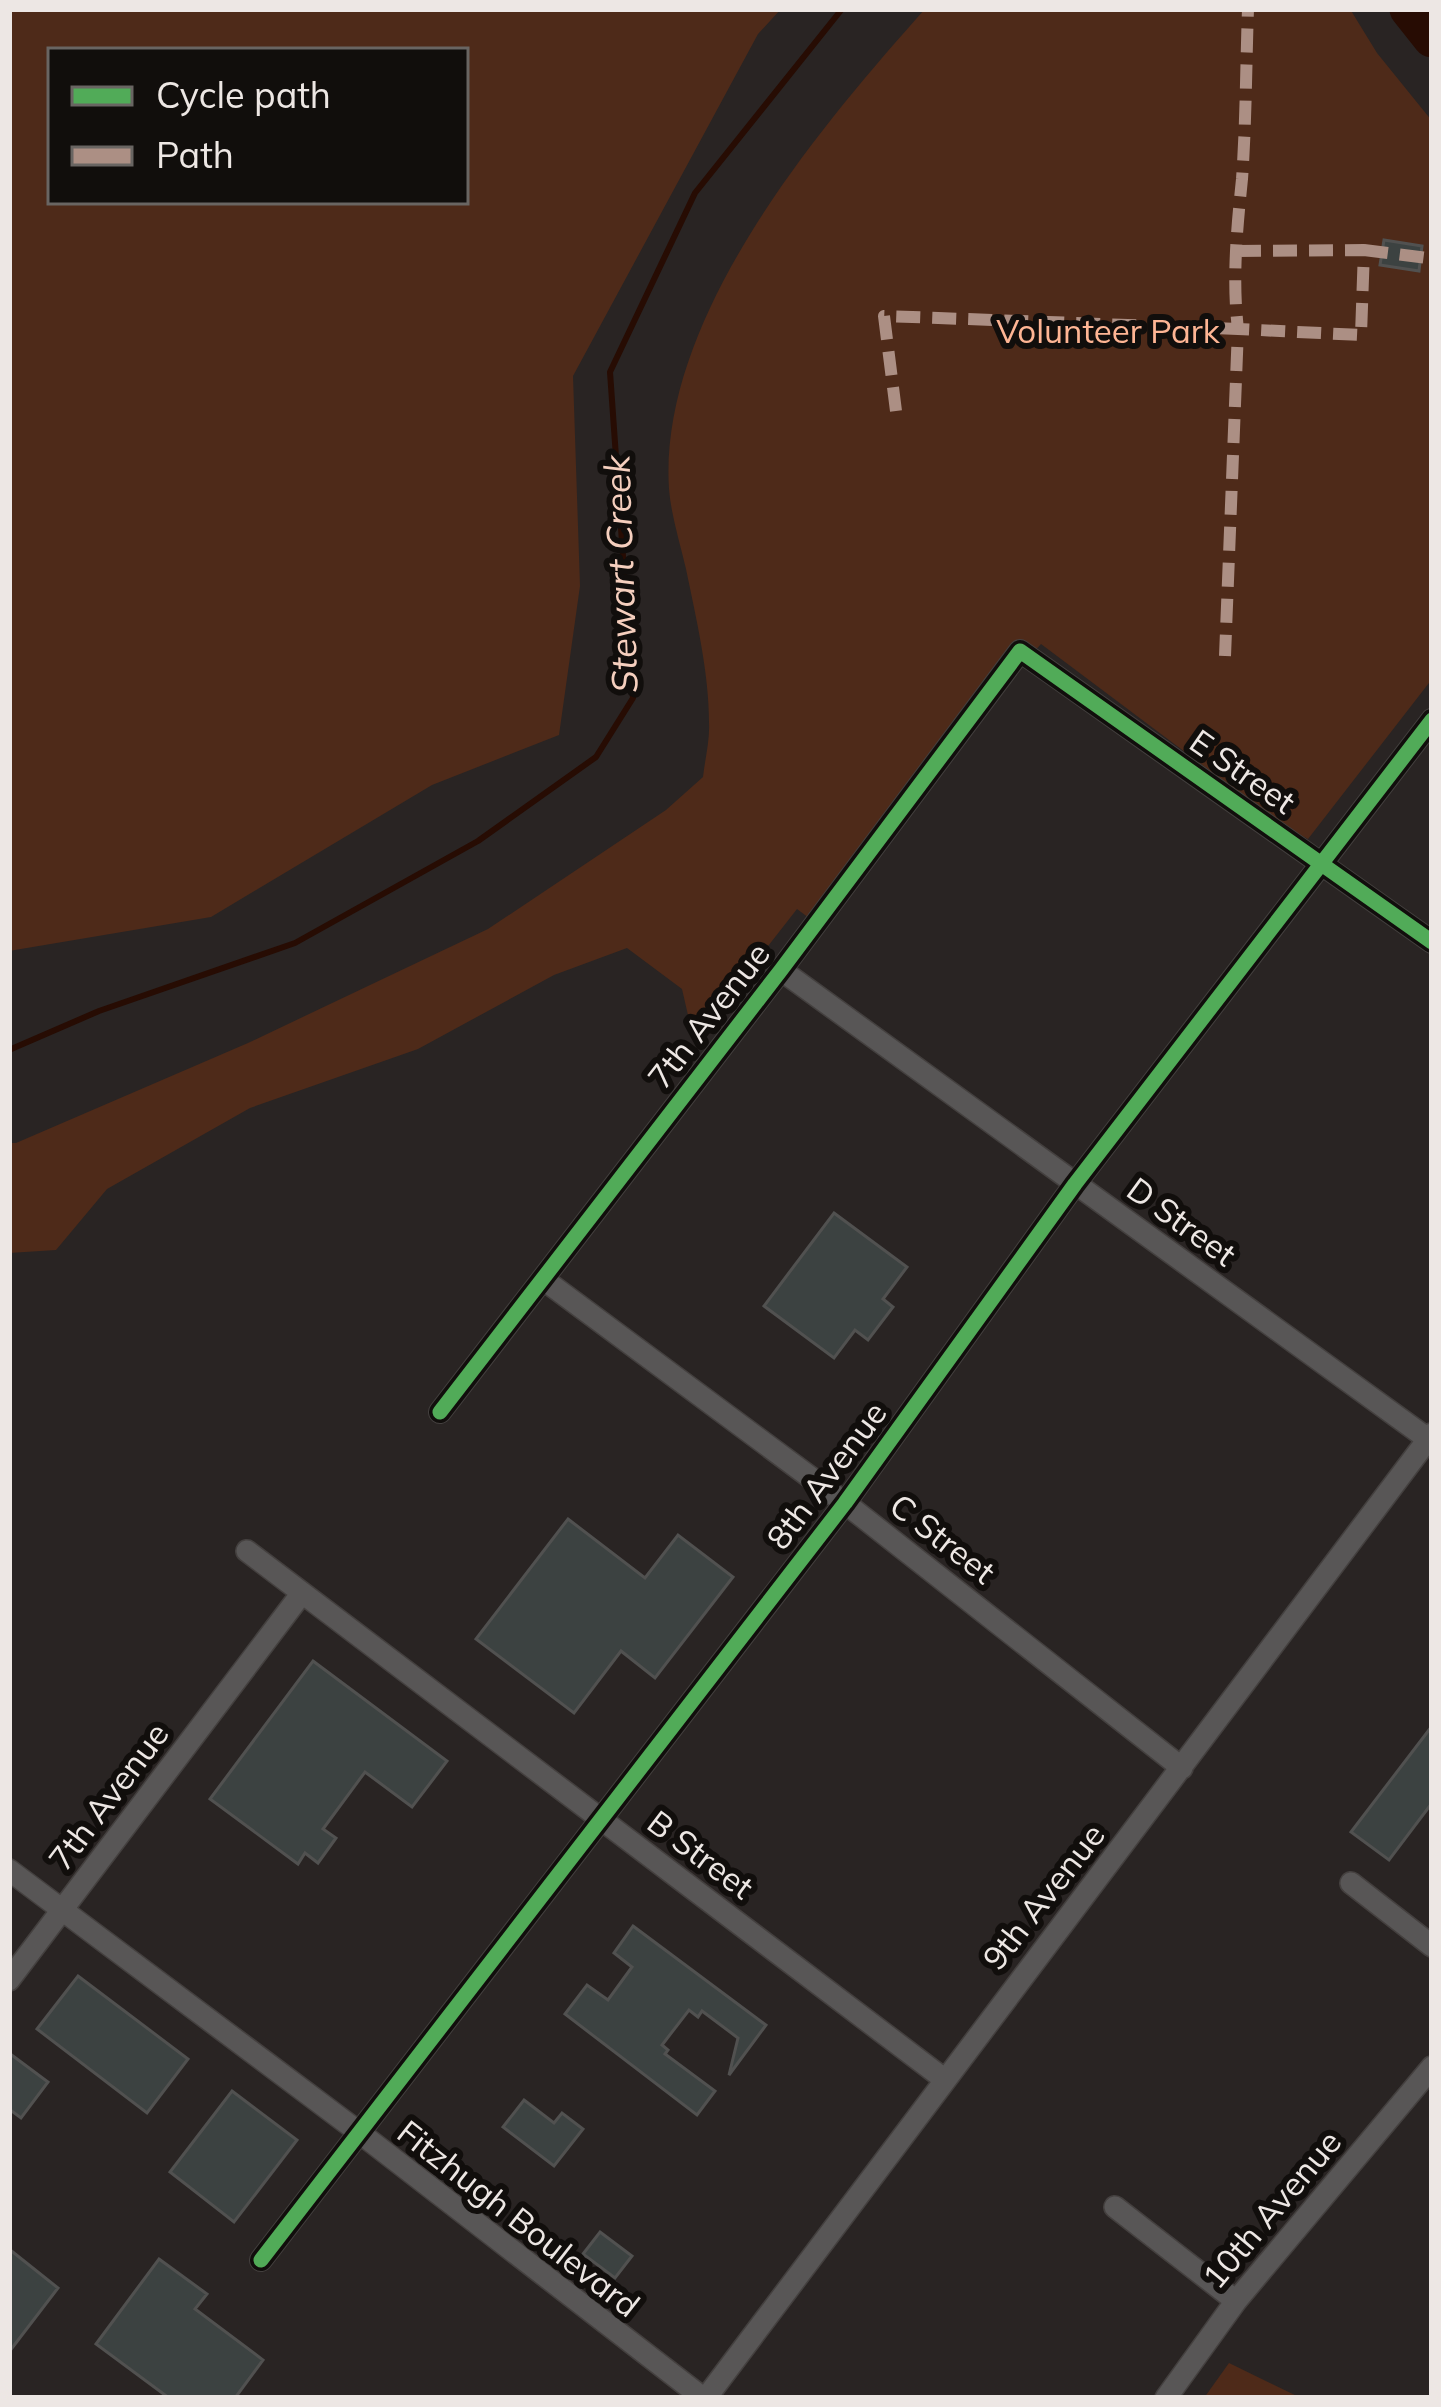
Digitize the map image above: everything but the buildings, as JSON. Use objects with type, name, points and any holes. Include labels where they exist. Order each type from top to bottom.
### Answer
[{"type":"street","name":"E Street","points":[[1019,651],[1432,942]]},
{"type":"street","name":"7th Avenue","points":[[440,1412],[781,970],[1019,651]]},
{"type":"street","name":"8th Avenue","points":[[262,2260],[844,1503],[1075,1184],[1432,720]]},
{"type":"street","name":"D Street","points":[[781,970],[1430,1436]]},
{"type":"street","name":"C Street","points":[[543,1279],[844,1503],[1183,1768]]},
{"type":"street","name":"9th Avenue","points":[[704,2398],[1430,1436]]},
{"type":"street","name":"B Street","points":[[248,1551],[944,2079]]},
{"type":"street","name":"7th Avenue","points":[[9,1980],[302,1593]]},
{"type":"street","name":"Fitzhugh Boulevard","points":[[9,1870],[704,2398]]},
{"type":"street","points":[[1352,1883],[1432,1946]]},
{"type":"street","name":"10th Avenue","points":[[1166,2398],[1236,2301],[1432,2067]]},
{"type":"street","points":[[1115,2207],[1236,2301]]},
{"type":"green space","points":[[9,9],[781,9],[758,34],[573,376],[580,586],[559,735],[432,785],[211,917],[9,951]]},
{"type":"green space","name":"Volunteer Park","points":[[925,9],[1350,9],[1377,53],[1432,121],[1432,679],[1308,839],[1285,827],[1041,644],[1004,684],[821,927],[797,909],[694,1041],[682,989],[627,948],[554,975],[418,1049],[250,1108],[107,1189],[56,1250],[9,1253],[9,1143],[248,1043],[488,929],[666,810],[703,777],[709,729],[707,684],[669,489],[672,424],[689,359],[717,294],[794,169]]},
{"type":"green space","points":[[1229,2363],[1301,2398],[1204,2398]]},
{"type":"waterway","name":"Stewart Creek","points":[[9,1050],[99,1011],[295,943],[478,841],[596,757],[633,698],[610,372],[695,193],[842,9]]},
{"type":"waterway","name":"Stewart Creek","points":[[1409,9],[1432,38]]},
{"type":"marked path","points":[[1237,251],[1364,250],[1361,335],[1238,329],[1236,254],[1248,9]]},
{"type":"marked path","points":[[1364,250],[1427,258]]},
{"type":"marked path","points":[[896,411],[884,316],[1238,329],[1225,656]]},
{"type":"cycle path","points":[[440,1412],[1020,651],[1432,942]]},
{"type":"cycle path","points":[[261,2260],[845,1503],[1075,1184],[1432,720]]}]
